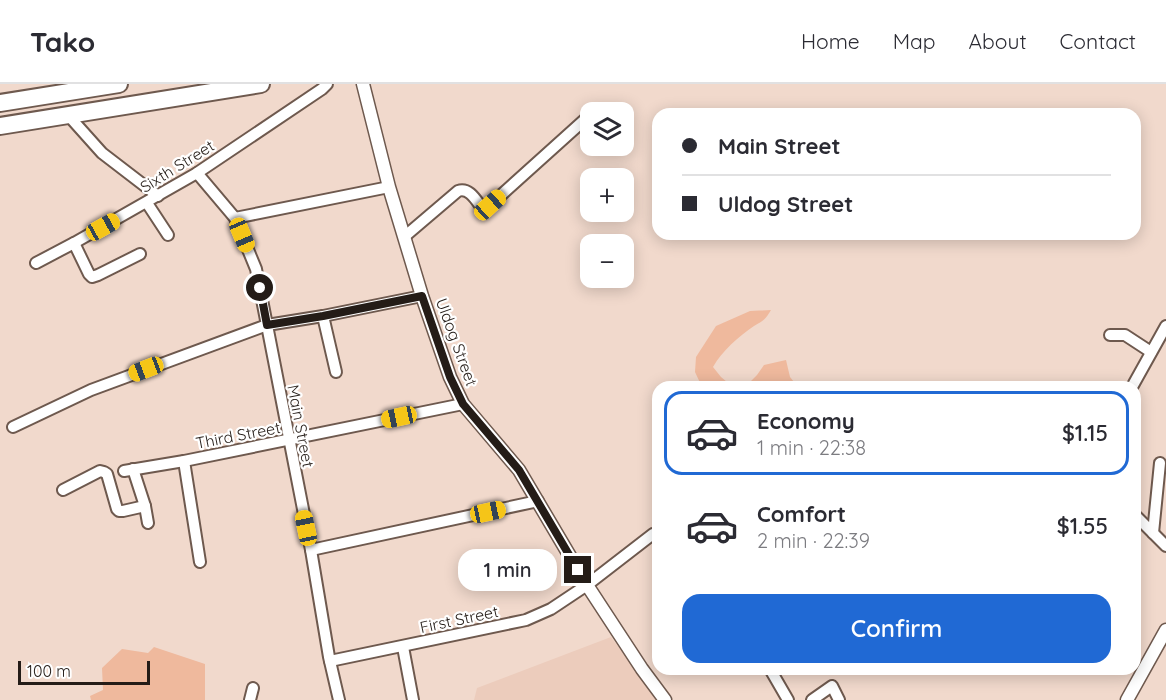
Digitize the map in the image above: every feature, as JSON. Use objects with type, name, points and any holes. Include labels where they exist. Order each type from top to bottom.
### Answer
[{"type":"highway","points":[[0,103],[47,89],[119,84]]},
{"type":"highway","points":[[0,126],[261,84]]},
{"type":"street","name":"Sixth Street","points":[[36,263],[197,173],[327,84]]},
{"type":"street","name":"Uldog Street","points":[[363,84],[388,187],[422,296],[450,377],[463,404],[519,470],[587,585],[665,700]]},
{"type":"street","points":[[69,115],[102,153],[158,196]]},
{"type":"street","points":[[404,237],[462,189],[467,191],[482,208],[490,205],[580,125]]},
{"type":"street","name":"Main Street","points":[[197,173],[235,218],[256,269],[339,700]]},
{"type":"street","points":[[235,218],[388,187]]},
{"type":"street","points":[[147,203],[168,236]]},
{"type":"street","points":[[75,243],[92,277],[140,254]]},
{"type":"street","points":[[13,426],[91,390],[267,325],[422,296]]},
{"type":"street","points":[[323,316],[336,372]]},
{"type":"street","points":[[1135,381],[1166,326]]},
{"type":"street","points":[[1110,336],[1125,335],[1151,352]]},
{"type":"street","name":"Third Street","points":[[145,506],[128,470],[184,461],[463,404]]},
{"type":"street","points":[[184,461],[200,562]]},
{"type":"street","points":[[1153,533],[1160,464]]},
{"type":"street","points":[[63,490],[100,471],[104,472],[107,474],[117,509],[119,511],[145,506],[147,523]]},
{"type":"street","points":[[311,550],[537,501]]},
{"type":"street","points":[[1141,521],[1166,546]]},
{"type":"street","name":"First Street","points":[[330,661],[526,620],[551,609],[587,585],[652,535]]},
{"type":"street","points":[[1141,675],[1166,630]]},
{"type":"street","points":[[403,647],[413,700]]},
{"type":"street","points":[[773,675],[788,700]]},
{"type":"street","points":[[1127,700],[1141,675]]},
{"type":"street","points":[[812,700],[832,686],[839,700]]},
{"type":"street","points":[[250,700],[253,688]]},
{"type":"shaded area","points":[[771,310],[764,319],[731,344],[713,367],[726,381],[699,381],[695,372],[696,357],[716,326],[750,311]]},
{"type":"shaded area","points":[[786,360],[793,381],[751,381],[764,365]]},
{"type":"shaded area","points":[[611,637],[659,700],[474,700],[477,688]]},
{"type":"shaded area","points":[[154,647],[205,664],[205,700],[91,700],[90,696],[103,690],[102,668],[122,649],[148,653]]},
{"type":"route","points":[[260,288],[267,325],[422,296],[450,377],[463,404],[519,470],[578,570]]}]
